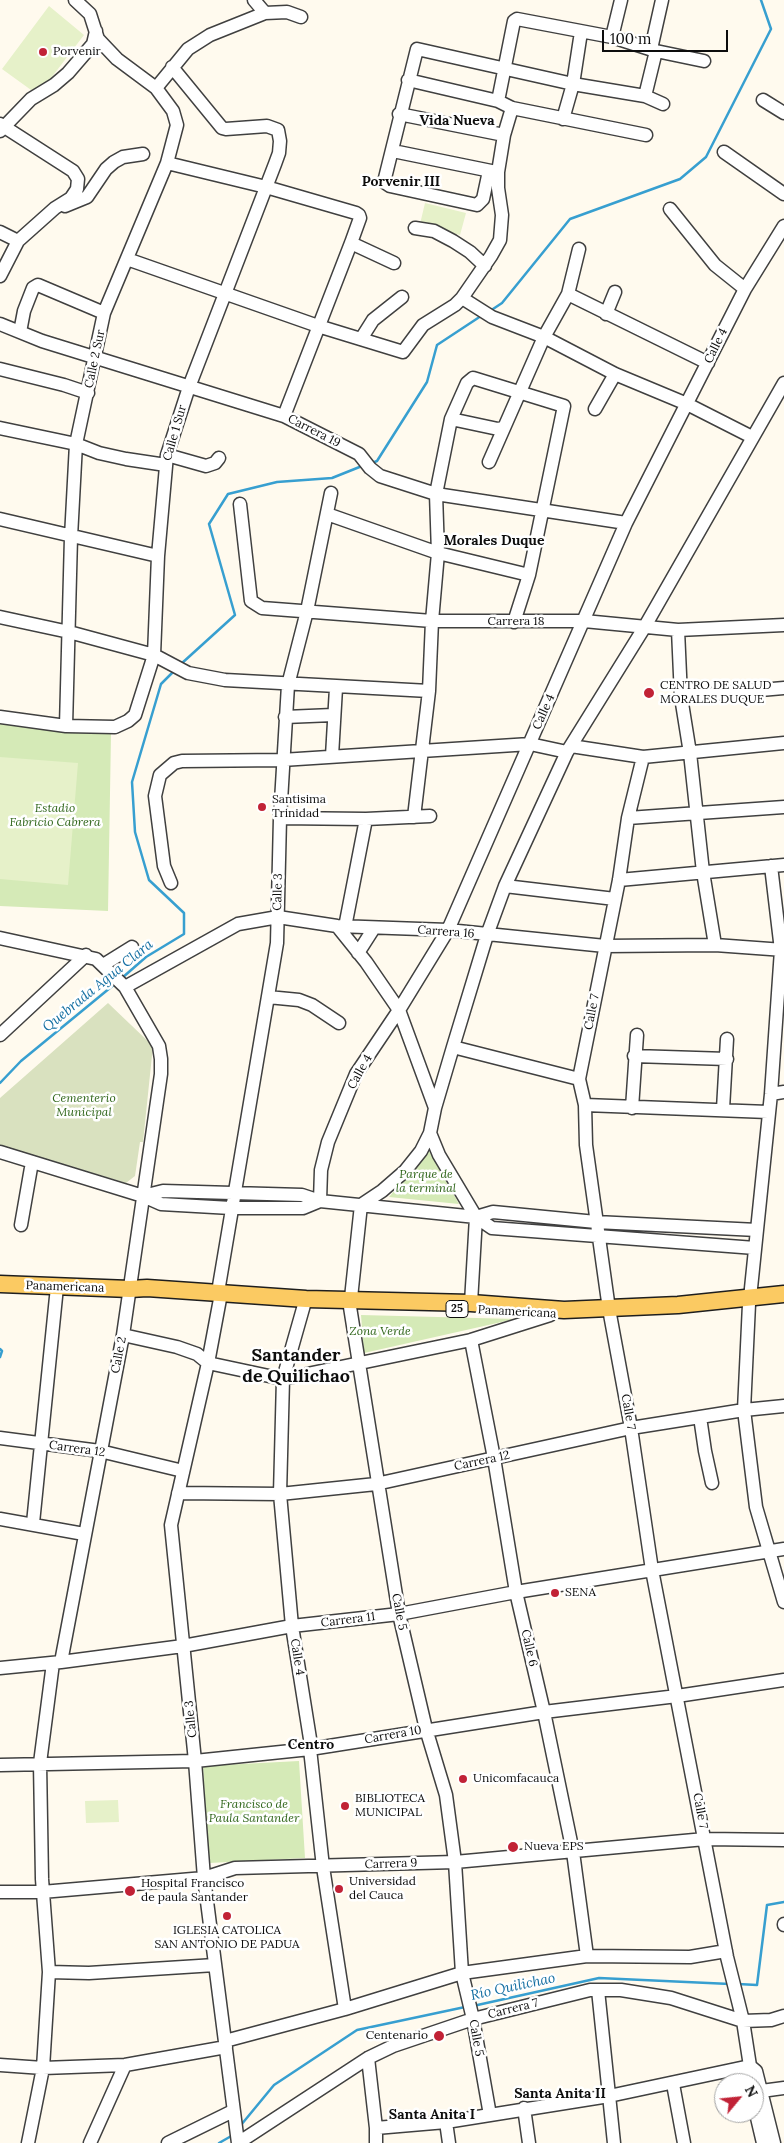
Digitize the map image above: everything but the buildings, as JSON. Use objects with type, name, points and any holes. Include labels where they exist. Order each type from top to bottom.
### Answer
[{"type":"main road","name":"Panamericana","points":[[0,1284],[147,1288],[304,1305],[471,1303],[609,1312]]},
{"type":"main road","name":"Panamericana","points":[[750,1301],[784,1294]]},
{"type":"main road","name":"Panamericana","points":[[219,1295],[550,1315],[784,1299]]},
{"type":"street","name":"Calle 2 Sur","points":[[66,726],[70,632],[71,537],[76,444],[104,313],[167,163],[177,125],[173,111],[156,88],[117,58],[97,35],[90,14],[75,0]]},
{"type":"street","points":[[254,0],[265,13]]},
{"type":"street","points":[[612,37],[620,0]]},
{"type":"street","points":[[645,96],[662,0]]},
{"type":"street","points":[[156,88],[188,49],[210,35],[265,13],[286,12],[301,17]]},
{"type":"street","points":[[498,100],[514,22],[521,18],[612,37],[653,50],[704,61]]},
{"type":"street","points":[[563,119],[573,84],[582,32]]},
{"type":"street","points":[[0,276],[18,241],[55,208],[71,198],[78,189],[78,180],[73,171],[2,127],[31,99],[54,85],[68,73],[93,44],[97,35]]},
{"type":"street","points":[[512,108],[493,172],[483,199],[477,205],[390,186],[384,182],[393,152],[415,50],[419,48],[473,56],[505,69],[573,84],[645,96],[663,104]]},
{"type":"street","name":"Calle 1 Sur","points":[[66,726],[114,727],[128,721],[135,715],[157,657],[158,556],[167,460],[189,387],[279,153],[280,141],[278,130],[267,126],[222,128],[172,67]]},
{"type":"street","points":[[408,80],[498,100],[512,108],[646,135]]},
{"type":"street","points":[[762,100],[784,113]]},
{"type":"street","points":[[400,114],[504,135]]},
{"type":"street","points":[[393,152],[493,172]]},
{"type":"street","points":[[724,152],[784,194]]},
{"type":"street","points":[[55,208],[75,204],[87,197],[106,169],[114,162],[123,157],[143,154]]},
{"type":"street","points":[[167,163],[266,187],[356,213],[360,218],[284,416]]},
{"type":"street","points":[[127,259],[318,326],[403,352],[423,325],[465,301],[500,240],[502,227],[493,172]]},
{"type":"street","points":[[670,208],[715,265],[745,290]]},
{"type":"street","name":"Calle 4","points":[[320,1201],[321,1170],[328,1142],[356,1074],[399,1010],[448,930],[626,524],[745,290],[784,226]]},
{"type":"street","points":[[415,228],[434,231],[453,241],[470,252],[485,266]]},
{"type":"street","points":[[0,232],[18,241]]},
{"type":"street","points":[[351,243],[394,263]]},
{"type":"street","points":[[489,462],[544,337],[568,294],[579,249]]},
{"type":"street","points":[[20,332],[24,311],[33,288],[38,285],[104,313]]},
{"type":"street","points":[[606,314],[614,292]]},
{"type":"street","points":[[568,294],[708,362]]},
{"type":"street","points":[[361,339],[373,320],[402,298]]},
{"type":"street","points":[[465,301],[492,317],[544,337],[615,374],[687,404],[752,437]]},
{"type":"street","name":"Carrera 19","points":[[0,324],[96,357],[284,416],[359,454],[370,468],[380,476],[436,494],[626,524]]},
{"type":"street","points":[[0,369],[88,393]]},
{"type":"street","points":[[596,409],[615,374]]},
{"type":"street","points":[[414,817],[429,691],[432,621],[438,553],[436,494],[451,419],[467,383],[473,378],[564,406],[529,575],[514,622]]},
{"type":"street","points":[[361,1205],[382,1191],[405,1171],[421,1151],[430,1133],[435,1108],[487,935],[505,886],[569,749],[644,628],[784,383]]},
{"type":"street","points":[[451,419],[498,429],[503,428]]},
{"type":"street","points":[[0,428],[76,444],[108,455],[167,460],[206,466],[215,463],[219,458]]},
{"type":"street","name":"Calle 3","points":[[237,2141],[204,1878],[195,1762],[171,1525],[208,1362],[231,1208],[277,943],[282,760],[288,685],[307,611],[331,493]]},
{"type":"street","name":"Carrera 18","points":[[240,504],[251,601],[262,608],[432,621],[584,621],[678,630],[784,625]]},
{"type":"street","points":[[327,514],[438,553],[529,575]]},
{"type":"street","points":[[0,519],[158,556]]},
{"type":"street","points":[[0,617],[70,632],[157,657],[188,673],[225,680],[336,688],[429,691]]},
{"type":"street","points":[[678,630],[682,697],[703,872],[714,945]]},
{"type":"street","points":[[332,756],[336,688]]},
{"type":"street","points":[[682,697],[784,688]]},
{"type":"street","points":[[285,717],[334,715]]},
{"type":"street","points":[[0,717],[66,726]]},
{"type":"street","points":[[171,883],[164,866],[155,796],[160,775],[174,763],[182,761],[282,760],[530,744],[643,757],[784,742]]},
{"type":"street","name":"Calle 7","points":[[643,757],[628,818],[619,880],[579,1079],[585,1106],[586,1144],[609,1312],[631,1428],[652,1570],[727,1954],[739,2000],[750,2066],[748,2073]]},
{"type":"street","points":[[628,818],[784,807]]},
{"type":"street","points":[[280,818],[366,819],[430,816]]},
{"type":"street","points":[[366,819],[341,926],[399,1010],[435,1108]]},
{"type":"street","points":[[619,880],[778,865],[782,950],[778,1093],[768,1112],[750,1301],[744,1410],[756,1507],[784,1602]]},
{"type":"street","points":[[505,886],[614,899]]},
{"type":"street","name":"Carrera 16","points":[[123,985],[238,924],[278,917],[341,926],[448,930],[606,946],[714,945],[782,950]]},
{"type":"street","points":[[358,953],[374,928]]},
{"type":"street","points":[[0,938],[86,955],[96,959],[123,985]]},
{"type":"street","points":[[106,968],[132,947]]},
{"type":"street","points":[[0,1035],[86,955]]},
{"type":"street","name":"Calle 2","points":[[28,2143],[43,2068],[49,1972],[42,1892],[40,1763],[57,1663],[123,1335],[161,1074],[159,1046],[123,985]]},
{"type":"street","points":[[268,998],[299,1000],[312,1005],[339,1023]]},
{"type":"street","points":[[0,1021],[14,1024]]},
{"type":"street","points":[[632,1108],[634,1056],[637,1035]]},
{"type":"street","points":[[723,1109],[727,1039]]},
{"type":"street","points":[[453,1047],[579,1079]]},
{"type":"street","points":[[634,1056],[727,1059]]},
{"type":"street","points":[[585,1106],[723,1109],[768,1112]]},
{"type":"street","points":[[430,1133],[439,1155],[476,1217],[492,1228],[755,1248]]},
{"type":"street","points":[[0,1152],[143,1196],[161,1204],[231,1208],[303,1208],[320,1201]]},
{"type":"street","points":[[21,1226],[32,1162]]},
{"type":"street","points":[[143,1196],[163,1191],[302,1195],[320,1201],[476,1217],[493,1212],[596,1222],[757,1230]]},
{"type":"street","name":"Calle 5","points":[[361,1205],[350,1304],[358,1362],[376,1484],[399,1614],[426,1729],[446,1795],[454,1862],[463,1976],[490,2115]]},
{"type":"street","points":[[471,1303],[476,1217]]},
{"type":"street","points":[[33,1523],[57,1287]]},
{"type":"street","name":"Calle 4","points":[[304,1305],[283,1379],[280,1494],[292,1626],[311,1745],[323,1867],[345,2009]]},
{"type":"street","points":[[123,1335],[177,1347],[197,1354],[208,1362],[283,1379],[471,1340],[550,1315]]},
{"type":"street","name":"Calle 6","points":[[471,1340],[494,1458],[516,1592],[544,1712],[573,1852],[587,1956]]},
{"type":"street","name":"Carrera 12","points":[[178,1493],[280,1494],[376,1484],[631,1428],[744,1410],[784,1406]]},
{"type":"street","points":[[700,1417],[712,1483]]},
{"type":"street","name":"Carrera 12","points":[[0,1438],[100,1451],[183,1471]]},
{"type":"street","points":[[0,1519],[33,1523],[84,1534]]},
{"type":"street","name":"Carrera 11","points":[[0,1668],[57,1663],[183,1646],[292,1626],[399,1614],[516,1592],[784,1549]]},
{"type":"street","name":"Carrera 10","points":[[0,1765],[195,1762],[310,1749],[426,1729],[784,1680]]},
{"type":"street","name":"Carrera 9","points":[[0,1892],[42,1892],[204,1878],[235,1868],[454,1862],[705,1839],[784,1840]]},
{"type":"street","points":[[0,2065],[43,2068],[125,2065],[226,2044],[463,1976],[587,1956],[690,1957],[727,1954]]},
{"type":"street","points":[[49,1972],[89,1972],[215,1965]]},
{"type":"street","name":"Carrera 7","points":[[237,2141],[368,2058],[393,2046],[472,2016],[590,1990],[621,1990],[671,1998],[743,2021],[771,2020],[784,2016]]},
{"type":"street","points":[[598,1990],[614,2143]]},
{"type":"street","points":[[368,2058],[376,2143]]},
{"type":"street","points":[[90,2143],[125,2065]]},
{"type":"street","points":[[376,2128],[446,2122],[524,2108],[609,2096],[673,2084],[750,2066]]},
{"type":"street","name":"Calle 7","points":[[750,2066],[756,2073]]},
{"type":"street","points":[[673,2084],[684,2143]]},
{"type":"street","points":[[764,2091],[784,2088]]},
{"type":"street","points":[[524,2108],[529,2143]]},
{"type":"street","name":"Calle 7","points":[[764,2113],[774,2143]]},
{"type":"street","points":[[168,2143],[233,2114]]},
{"type":"street","points":[[446,2122],[449,2143]]},
{"type":"street","points":[[758,2123],[763,2143]]},
{"type":"green space","name":"Porvenir","points":[[49,6],[84,35],[38,95],[2,69]]},
{"type":"green space","points":[[425,203],[466,213],[460,235],[420,224]]},
{"type":"green space","name":"Estadio Fabricio Cabrera","points":[[0,719],[111,734],[108,911],[0,906]]},
{"type":"green space","points":[[0,757],[78,763],[68,885],[0,879]]},
{"type":"green space","name":"Cementerio Municipal","points":[[108,1003],[153,1046],[143,1142],[140,1142],[135,1176],[126,1183],[0,1145],[0,1098]]},
{"type":"green space","name":"Parque de la terminal","points":[[429,1151],[459,1204],[389,1197]]},
{"type":"green space","name":"Zona Verde","points":[[361,1315],[515,1319],[364,1353]]},
{"type":"green space","name":"Francisco de Paula Santander","points":[[299,1761],[305,1858],[209,1863],[203,1766]]},
{"type":"green space","points":[[118,1800],[119,1822],[86,1823],[85,1801]]},
{"type":"waterway","name":"Quebrada Agua Clara","points":[[490,311],[502,303],[570,219],[680,179],[706,157],[771,29],[761,0]]},
{"type":"waterway","name":"Quebrada Agua Clara","points":[[372,463],[377,461],[427,382],[437,345],[481,316]]},
{"type":"waterway","name":"Quebrada Agua Clara","points":[[181,664],[235,615],[209,524],[228,494],[277,482],[332,478],[362,466]]},
{"type":"waterway","name":"Quebrada Agua Clara","points":[[122,978],[146,957],[184,934],[184,913],[149,880],[135,832],[132,782],[161,684],[175,670]]},
{"type":"waterway","name":"Quebrada Agua Clara","points":[[0,1083],[21,1061],[116,983]]},
{"type":"waterway","name":"Quebrada Agua Clara","points":[[0,1349],[2,1351],[0,1357]]},
{"type":"waterway","name":"Río Quilichao","points":[[738,1984],[757,1985],[767,1905],[784,1902]]},
{"type":"waterway","name":"Río Quilichao","points":[[473,2006],[599,1978],[730,1984]]},
{"type":"waterway","name":"Río Quilichao","points":[[241,2125],[274,2085],[357,2030],[465,2007]]},
{"type":"waterway","name":"Río Quilichao","points":[[219,2143],[233,2135]]},
{"type":"place","name":"Porvenir","points":[[43,52]]},
{"type":"place","name":"CENTRO DE SALUD MORALES DUQUE","points":[[649,693]]},
{"type":"place","name":"Santisima Trinidad","points":[[262,807]]},
{"type":"place","name":"SENA","points":[[555,1593]]},
{"type":"place","name":"Unicomfacauca","points":[[463,1779]]},
{"type":"place","name":"BIBLIOTECA MUNICIPAL","points":[[345,1806]]},
{"type":"place","name":"Nueva EPS","points":[[513,1847]]},
{"type":"place","name":"Universidad del Cauca","points":[[339,1889]]},
{"type":"place","name":"Hospital Francisco de paula Santander","points":[[130,1891]]},
{"type":"place","name":"IGLESIA CATOLICA SAN ANTONIO DE PADUA","points":[[227,1916]]},
{"type":"place","name":"Centenario","points":[[439,2036]]},
{"type":"district","name":"Vida Nueva","points":[[457,121]]},
{"type":"district","name":"Porvenir III","points":[[401,182]]},
{"type":"district","name":"Morales Duque","points":[[494,541]]},
{"type":"district","name":"Santander de Quilichao","points":[[296,1366]]},
{"type":"district","name":"Centro","points":[[311,1745]]},
{"type":"district","name":"Santa Anita II","points":[[560,2094]]},
{"type":"district","name":"Santa Anita I","points":[[432,2115]]}]
